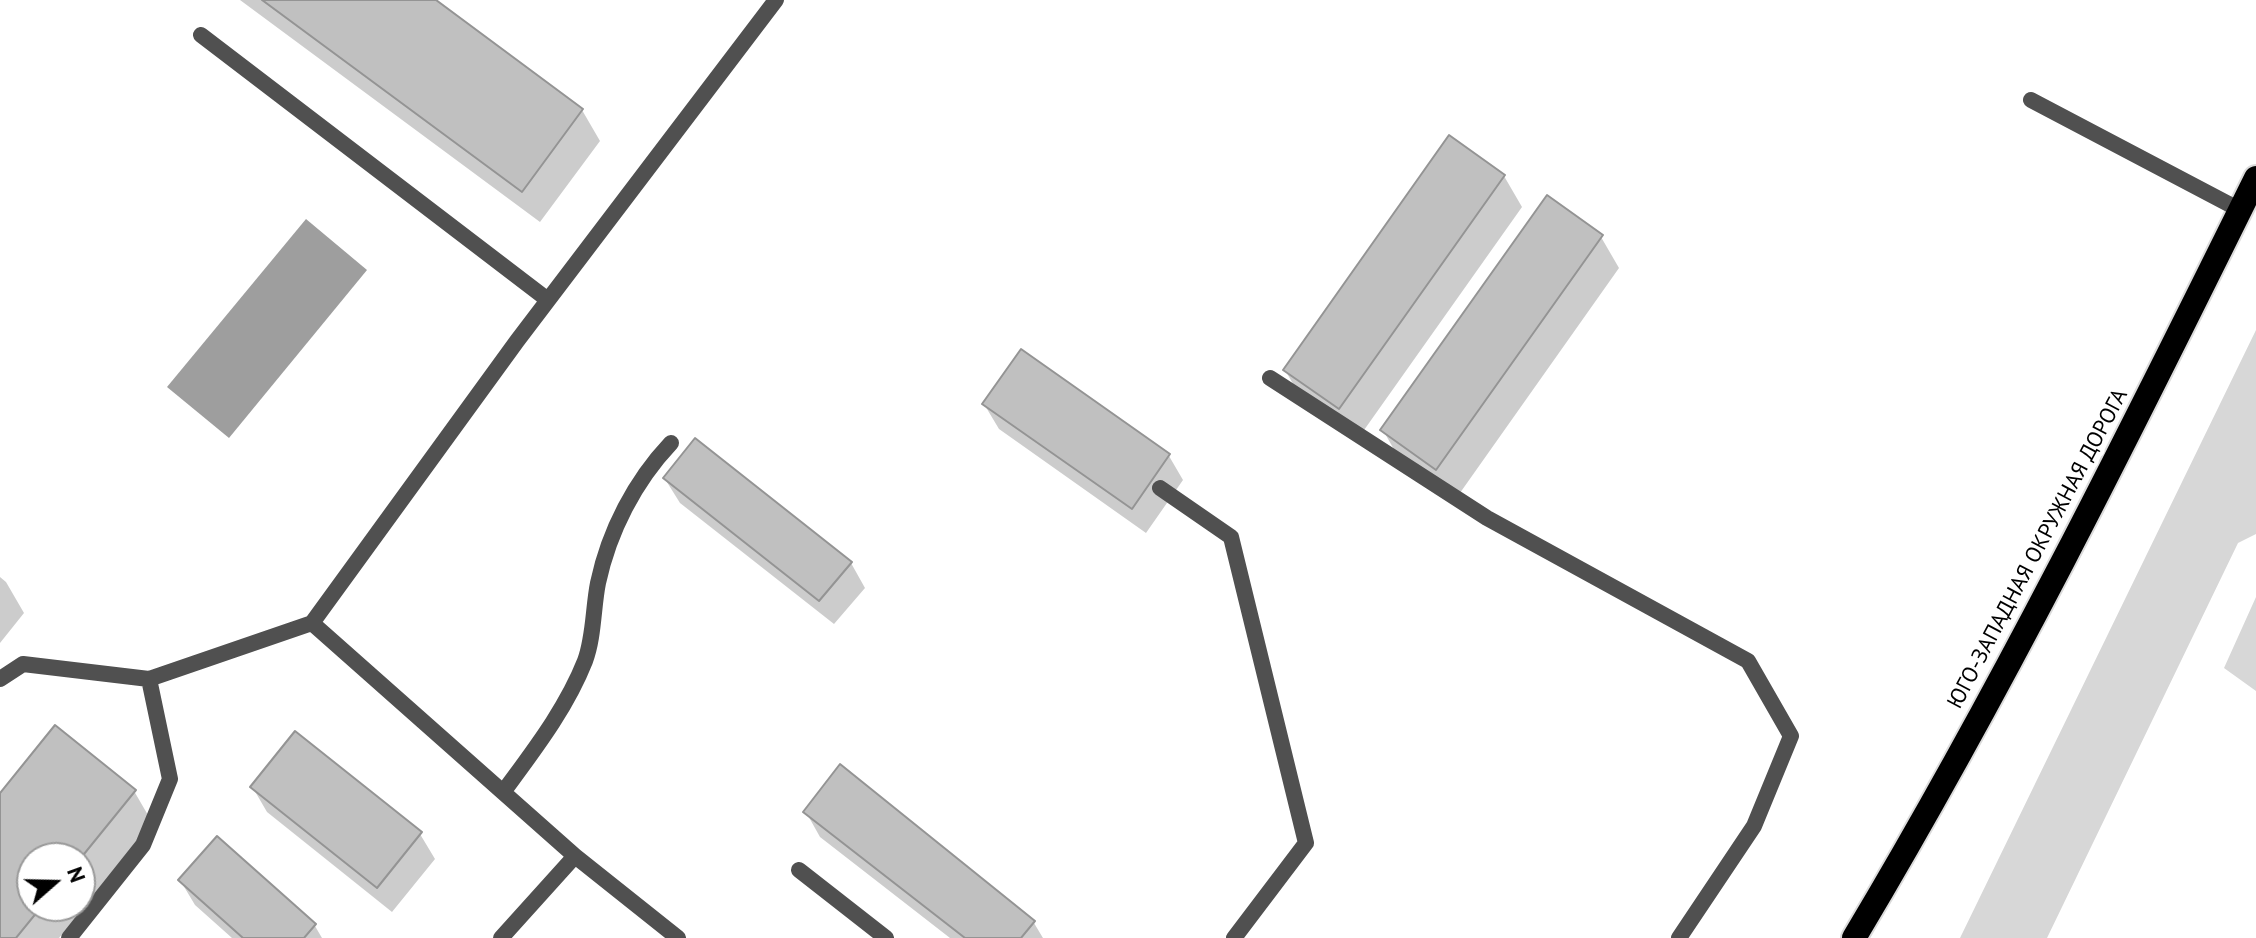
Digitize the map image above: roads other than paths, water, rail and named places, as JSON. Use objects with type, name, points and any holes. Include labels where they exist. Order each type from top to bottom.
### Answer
[{"type":"highway","name":"ЮГО-ЗАПАДНАЯ ОКРУЖНАЯ ДОРОГА","points":[[1854,938],[1918,831],[2034,616],[2256,178]]},
{"type":"lane","points":[[0,679],[23,664],[149,679],[312,623],[548,300],[776,0]]},
{"type":"lane","points":[[201,35],[548,300]]},
{"type":"lane","points":[[2031,100],[2240,210]]},
{"type":"lane","points":[[1270,378],[1487,518],[1748,661],[1791,736],[1754,826],[1679,938]]},
{"type":"lane","points":[[504,791],[551,726],[586,659],[599,579],[623,510],[654,461],[671,443]]},
{"type":"lane","points":[[1160,488],[1231,537],[1306,843],[1234,938]]},
{"type":"lane","points":[[312,623],[575,856],[678,938]]},
{"type":"lane","points":[[69,938],[143,845],[170,779],[149,679]]},
{"type":"lane","points":[[501,938],[575,856]]},
{"type":"lane","points":[[799,870],[886,938]]}]
